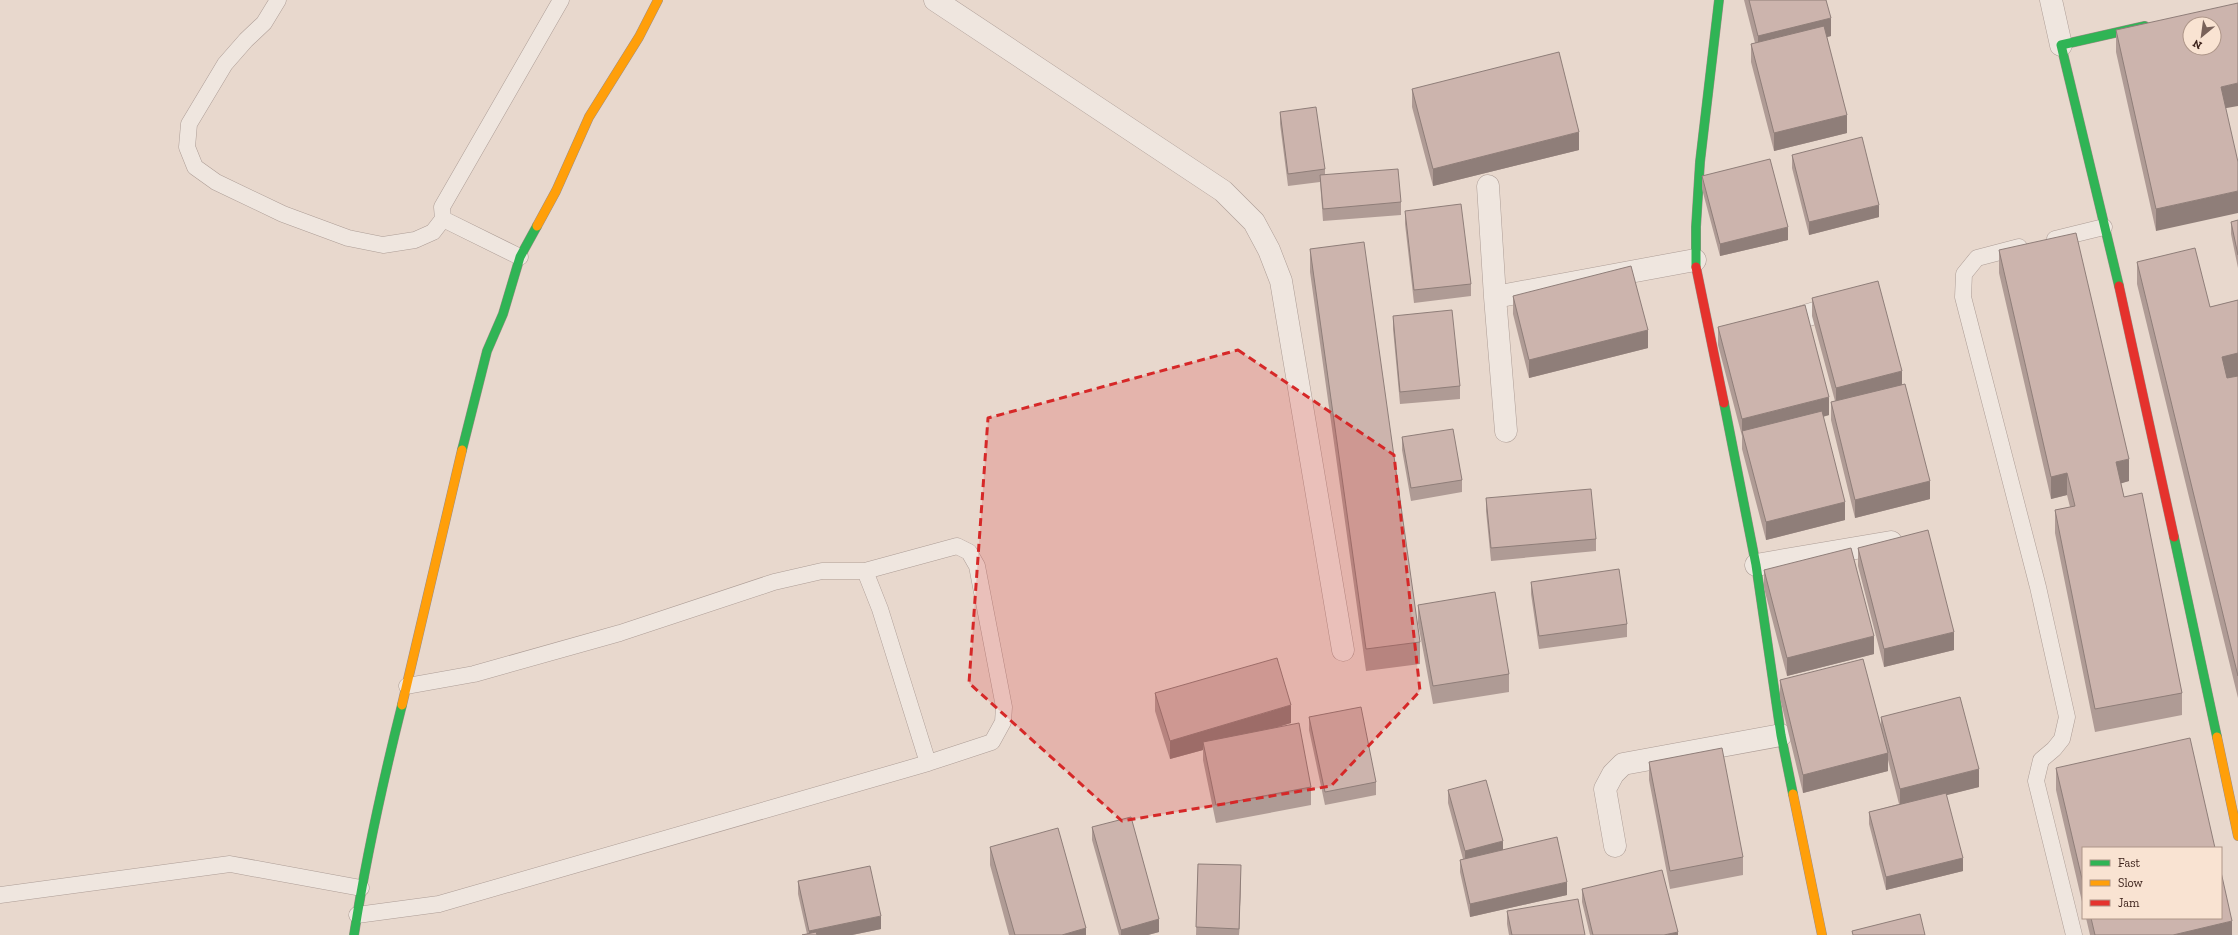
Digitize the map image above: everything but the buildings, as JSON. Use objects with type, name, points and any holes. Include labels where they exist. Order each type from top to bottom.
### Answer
[{"type":"street","points":[[354,935],[361,888],[384,778],[407,686],[448,503],[487,351],[503,314],[520,257],[556,191],[589,117],[639,37],[658,0]]},
{"type":"street","points":[[935,0],[1223,191],[1254,222],[1269,250],[1281,281],[1343,650]]},
{"type":"street","points":[[1719,0],[1700,142],[1695,211],[1695,260],[1720,342],[1756,565],[1781,735],[1822,935]]},
{"type":"street","points":[[2051,0],[2133,343],[2238,836]]},
{"type":"street","points":[[2061,45],[2155,23]]},
{"type":"street","points":[[1488,186],[1506,431]]},
{"type":"street","points":[[1495,297],[1695,260]]},
{"type":"street","points":[[1758,330],[1857,300]]},
{"type":"street","points":[[1756,565],[1908,540]]},
{"type":"street","points":[[1615,846],[1605,789],[1613,774],[1623,764],[1781,735]]},
{"type":"lane","points":[[278,0],[264,23],[246,40],[225,64],[190,124],[188,147],[195,167],[216,182],[283,214],[348,238],[383,245],[415,240],[433,232],[443,220],[442,207],[446,197],[561,0]]},
{"type":"lane","points":[[443,220],[520,257]]},
{"type":"lane","points":[[2074,935],[2036,781],[2041,760],[2054,749],[2062,739],[2067,717],[2038,587],[1986,381],[1963,297],[1964,274],[1977,258],[2104,226]]},
{"type":"lane","points":[[357,915],[439,904],[928,763],[992,742],[1003,722],[1004,707],[977,566],[969,552],[957,546],[865,571],[822,571],[774,582],[620,633],[474,674],[407,686]]},
{"type":"lane","points":[[865,571],[880,609],[928,763]]},
{"type":"lane","points":[[0,895],[230,864],[361,888]]},
{"type":"highlighted area","points":[[1238,350],[1394,455],[1420,691],[1331,786],[1122,821],[969,683],[988,418]]},
{"type":"traffic: fast","points":[[1696,267],[1696,227],[1700,162],[1719,0]]},
{"type":"traffic: fast","points":[[2119,286],[2061,45],[2145,26]]},
{"type":"traffic: fast","points":[[462,450],[487,351],[503,314],[520,257],[537,226]]},
{"type":"traffic: fast","points":[[1724,403],[1756,565],[1781,735],[1793,794]]},
{"type":"traffic: fast","points":[[2174,537],[2217,737]]},
{"type":"traffic: fast","points":[[354,935],[375,819],[402,705]]},
{"type":"traffic: slow","points":[[537,226],[556,191],[589,117],[639,37],[658,0]]},
{"type":"traffic: slow","points":[[402,705],[462,450]]},
{"type":"traffic: slow","points":[[2217,737],[2238,836]]},
{"type":"traffic: slow","points":[[1793,794],[1822,935]]},
{"type":"traffic: jam","points":[[1696,267],[1724,403]]},
{"type":"traffic: jam","points":[[2119,286],[2174,537]]}]
